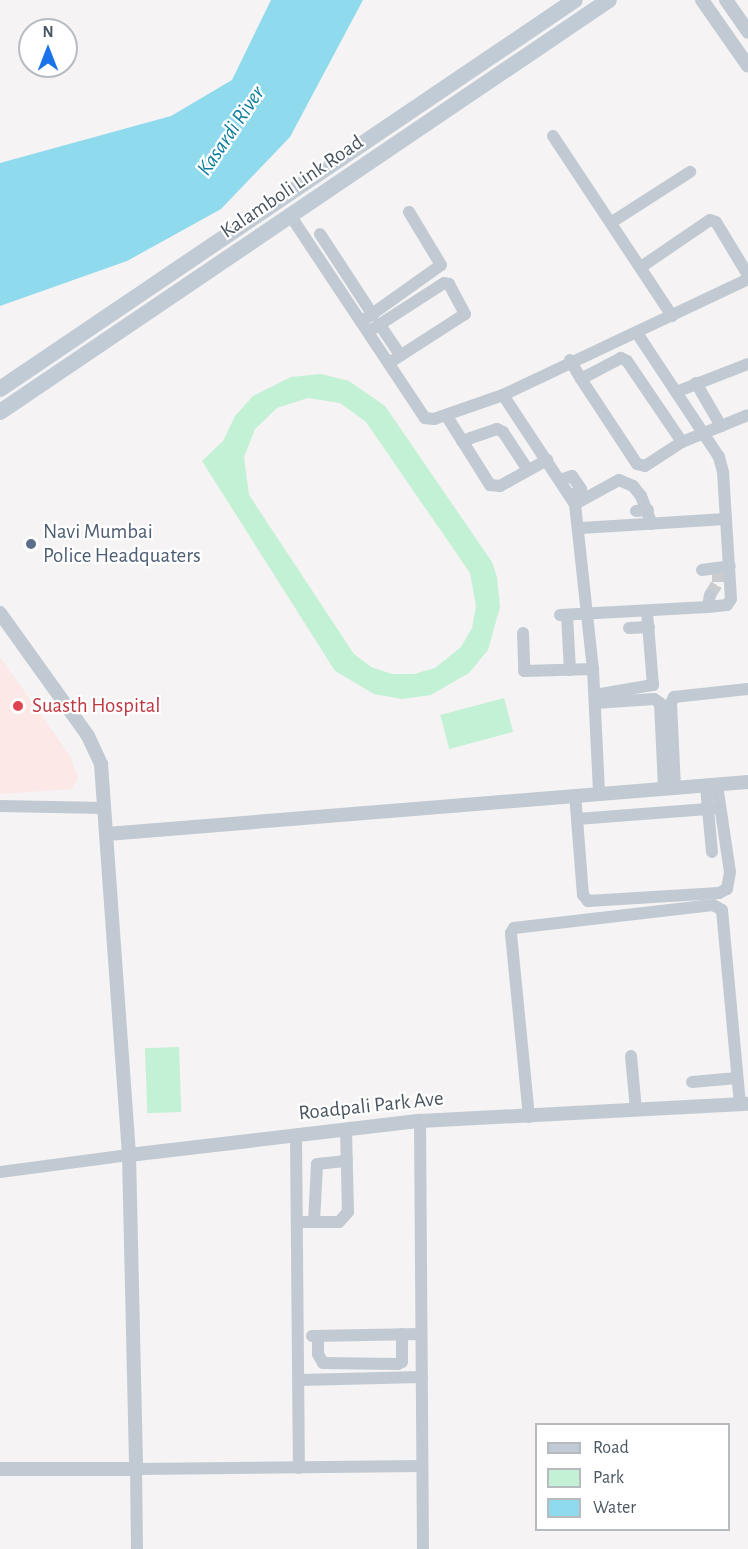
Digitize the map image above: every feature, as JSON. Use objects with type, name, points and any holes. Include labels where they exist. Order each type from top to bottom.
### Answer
[{"type":"main road","name":"Kalamboli Link Road","points":[[0,388],[575,0]]},
{"type":"main road","name":"Kalamboli Link Road","points":[[0,412],[609,0]]},
{"type":"street","points":[[702,0],[748,66]]},
{"type":"street","points":[[726,0],[748,32]]},
{"type":"street","points":[[553,136],[672,316]]},
{"type":"street","points":[[612,222],[690,172]]},
{"type":"street","points":[[377,320],[441,265],[409,212]]},
{"type":"street","points":[[290,215],[425,418],[446,415],[503,395],[570,360],[637,333],[748,279]]},
{"type":"street","points":[[641,267],[710,220],[716,222],[748,274]]},
{"type":"street","points":[[320,234],[400,355]]},
{"type":"street","points":[[325,268],[338,261]]},
{"type":"street","points":[[365,327],[444,283],[449,284],[460,300],[465,314],[388,363]]},
{"type":"street","points":[[570,670],[563,615],[683,609],[709,601],[727,605],[731,599],[722,568],[726,519],[723,472],[702,432],[637,333]]},
{"type":"street","points":[[581,379],[621,358],[627,360],[682,442]]},
{"type":"street","points":[[570,360],[637,464],[645,466],[702,432],[748,415]]},
{"type":"street","points":[[676,392],[748,364]]},
{"type":"street","points":[[696,383],[721,426]]},
{"type":"street","points":[[503,395],[573,500],[581,528],[593,669],[599,793]]},
{"type":"street","points":[[446,415],[490,485],[500,486],[546,460]]},
{"type":"street","points":[[462,441],[497,429],[503,432],[528,470]]},
{"type":"street","points":[[573,500],[619,480],[633,486],[642,511],[652,524]]},
{"type":"street","points":[[581,528],[726,519]]},
{"type":"street","points":[[702,570],[722,568]]},
{"type":"street","points":[[682,595],[683,609]]},
{"type":"street","points":[[595,699],[651,687],[647,612]]},
{"type":"street","points":[[0,613],[96,750],[101,764],[129,1155],[137,1549]]},
{"type":"street","points":[[629,628],[649,627]]},
{"type":"street","points":[[523,633],[524,671],[593,669]]},
{"type":"street","points":[[669,788],[671,703],[674,697],[748,689]]},
{"type":"street","points":[[595,699],[654,699],[660,703],[669,788]]},
{"type":"street","points":[[107,834],[748,782]]},
{"type":"street","points":[[712,785],[714,808],[712,852]]},
{"type":"street","points":[[575,795],[583,895],[594,903],[719,893],[727,889],[730,872],[714,808]]},
{"type":"street","points":[[0,806],[105,808]]},
{"type":"street","points":[[577,819],[714,808]]},
{"type":"street","points":[[529,1117],[511,933],[514,928],[713,905],[722,909],[737,1078],[744,1104]]},
{"type":"street","points":[[631,1056],[636,1110]]},
{"type":"street","points":[[692,1082],[737,1078]]},
{"type":"street","name":"Roadpali Park Ave","points":[[0,1172],[420,1121],[744,1104]]},
{"type":"street","points":[[420,1121],[423,1549]]},
{"type":"street","points":[[297,1222],[339,1222],[348,1212],[346,1129]]},
{"type":"street","points":[[296,1135],[300,1336],[299,1468]]},
{"type":"street","points":[[314,1222],[317,1164],[347,1161]]},
{"type":"street","points":[[318,1336],[318,1354],[323,1363],[398,1364],[402,1362],[402,1334]]},
{"type":"street","points":[[300,1336],[421,1334]]},
{"type":"street","points":[[300,1380],[422,1377]]},
{"type":"street","points":[[0,1469],[422,1466]]},
{"type":"shaded area","name":"Suasth Hospital","points":[[0,657],[70,756],[78,778],[72,789],[0,794]]},
{"type":"green space","points":[[321,374],[349,381],[385,406],[492,562],[497,577],[500,607],[488,650],[469,673],[431,695],[402,699],[374,694],[335,671],[202,461],[223,441],[235,416],[253,396],[291,377]],"holes":[[[308,398],[340,403],[366,422],[470,573],[476,606],[472,628],[461,647],[435,668],[414,674],[392,674],[371,667],[354,654],[249,495],[244,457],[255,429],[277,408]]]},
{"type":"green space","points":[[504,698],[513,732],[449,749],[440,715]]},
{"type":"green space","points":[[179,1047],[181,1112],[147,1113],[145,1048]]},
{"type":"water","name":"Kasardi River","points":[[271,0],[363,0],[290,137],[221,209],[127,261],[0,306],[0,163],[171,116],[232,80]]},
{"type":"tunnel","points":[[710,595],[718,582],[718,570]]},
{"type":"place","name":"Navi Mumbai Police Headquaters","points":[[31,544]]},
{"type":"place","name":"Suasth Hospital","points":[[18,706]]}]
